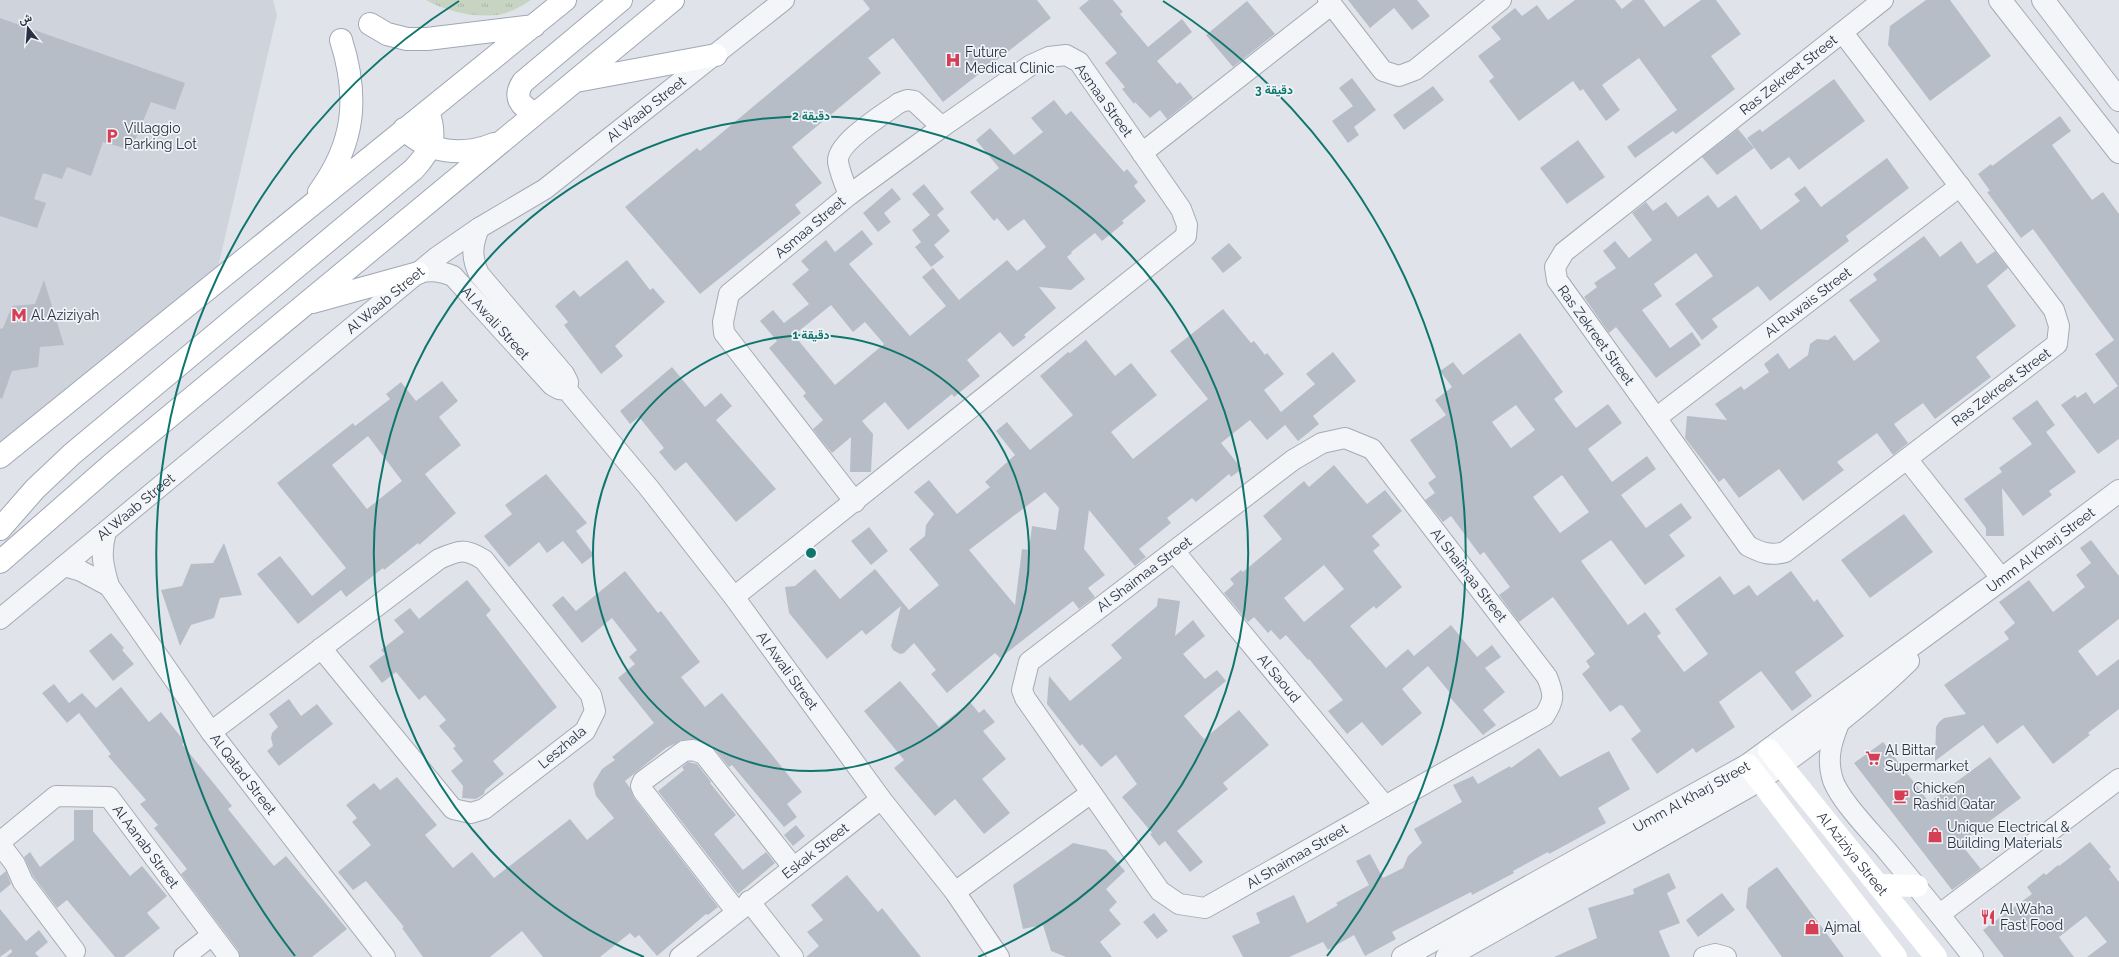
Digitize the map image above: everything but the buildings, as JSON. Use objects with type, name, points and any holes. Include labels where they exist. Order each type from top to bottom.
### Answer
[{"type":"main road","points":[[0,457],[305,212],[404,129],[565,0]]},
{"type":"main road","points":[[536,113],[526,109],[520,103],[517,96],[518,89],[523,82],[621,0]]},
{"type":"main road","points":[[0,562],[78,493],[304,304],[416,214],[673,0]]},
{"type":"main road","points":[[370,24],[388,34],[407,39],[427,40],[534,26]]},
{"type":"main road","points":[[305,212],[331,176],[348,135],[352,111],[352,87],[348,63],[340,40]]},
{"type":"main road","points":[[573,82],[716,55]]},
{"type":"main road","points":[[0,529],[35,489],[72,454],[404,178],[423,159],[432,147],[432,123],[428,111]]},
{"type":"main road","points":[[404,129],[421,143],[445,150],[467,151],[502,141]]},
{"type":"main road","points":[[304,304],[418,273]]},
{"type":"main road","name":"Al Aziziya Street","points":[[1775,758],[1936,957]]},
{"type":"main road","name":"Al Aziziya Street","points":[[1754,772],[1896,957]]},
{"type":"main road","points":[[1879,885],[1917,886]]},
{"type":"street","name":"Al Waab Street","points":[[0,619],[418,273],[479,228],[545,189],[784,0]]},
{"type":"street","points":[[1142,153],[1330,2],[1384,71],[1399,76],[1415,70],[1501,0]]},
{"type":"street","name":"Ras Zekreet Street","points":[[1843,32],[2054,310],[2059,326],[2057,344],[1785,552],[1775,555],[1766,554],[1748,546],[1557,280],[1555,267],[1564,252],[1883,0]]},
{"type":"street","points":[[2000,0],[2119,152]]},
{"type":"street","points":[[2043,0],[2119,100]]},
{"type":"street","name":"Asmaa Street","points":[[734,597],[855,502],[1186,236],[1187,225],[1181,209],[1079,62],[1066,55],[1049,57],[1031,65],[942,127],[849,195],[729,294],[723,322],[724,333],[855,502]]},
{"type":"street","points":[[849,195],[838,161],[839,155],[848,142],[899,103],[907,100],[914,102],[942,127]]},
{"type":"street","name":"Al Ruwais Street","points":[[1656,418],[1960,186]]},
{"type":"street","name":"Al Awali Street","points":[[479,228],[472,251],[474,263],[479,274],[564,374],[568,382],[567,390],[649,488],[734,597],[881,799],[955,892],[999,957]]},
{"type":"street","name":"Al Awali Street","points":[[418,273],[430,270],[442,271],[453,276],[552,385],[559,390],[567,390]]},
{"type":"street","name":"Al Shaimaa Street","points":[[1345,438],[1372,449],[1547,676],[1553,691],[1552,704],[1544,716],[1205,908],[1179,904],[1160,891],[1025,698],[1022,690],[1029,662],[1174,551],[1293,460],[1322,443],[1345,438]]},
{"type":"street","points":[[1907,459],[2002,579]]},
{"type":"street","name":"Umm Al Kharj Street","points":[[1775,758],[1962,608],[2119,490]]},
{"type":"street","name":"Al Qatad Street","points":[[106,532],[102,554],[102,565],[109,586],[211,732],[385,957]]},
{"type":"street","name":"Leszhala","points":[[211,732],[321,648],[439,559],[456,551],[470,551],[484,560],[591,695],[594,711],[585,731],[484,809],[471,813],[454,810],[321,648]]},
{"type":"street","name":"Al Saoud","points":[[1174,551],[1385,806]]},
{"type":"street","name":"Al Qatad Street","points":[[64,566],[81,571],[109,586]]},
{"type":"street","name":"Umm Al Kharj Street","points":[[1447,957],[1841,718],[1879,689],[1962,608]]},
{"type":"street","points":[[1841,718],[1832,740],[1829,760],[1832,779],[1842,797],[1940,914],[1973,957]]},
{"type":"street","points":[[793,867],[704,754],[693,750],[684,751],[643,780],[641,786],[643,791],[742,906],[793,957]]},
{"type":"street","name":"Umm Al Kharj Street","points":[[1403,957],[1754,772]]},
{"type":"street","points":[[1940,914],[2119,779]]},
{"type":"street","points":[[955,892],[1091,793]]},
{"type":"street","name":"Al Aanab Street","points":[[0,843],[56,796],[109,797],[229,957]]},
{"type":"street","name":"Eskak Street","points":[[680,957],[742,906],[881,799]]},
{"type":"street","points":[[0,843],[15,864],[23,882],[75,951]]},
{"type":"street","points":[[184,957],[212,934]]},
{"type":"street","points":[[1704,957],[1715,954],[1726,957]]},
{"type":"shaded area","name":"Villaggio Parking Lot","points":[[0,0],[273,0],[277,15],[215,280],[0,448]]},
{"type":"green space","points":[[426,0],[531,0],[506,13],[486,16],[465,14],[444,8]]},
{"type":"place","name":"Future Medical Clinic","points":[[953,60]]},
{"type":"place","name":"Villaggio Parking Lot","points":[[112,136]]},
{"type":"place","name":"Al Aziziyah","points":[[19,315]]},
{"type":"place","name":"Al Bittar Supermarket","points":[[1873,758]]},
{"type":"place","name":"Chicken Rashid Qatar","points":[[1901,796]]},
{"type":"place","name":"Unique Electrical & Building Materials","points":[[1935,835]]},
{"type":"place","name":"Al Waha Fast Food","points":[[1988,917]]},
{"type":"place","name":"Ajmal","points":[[1812,927]]}]
